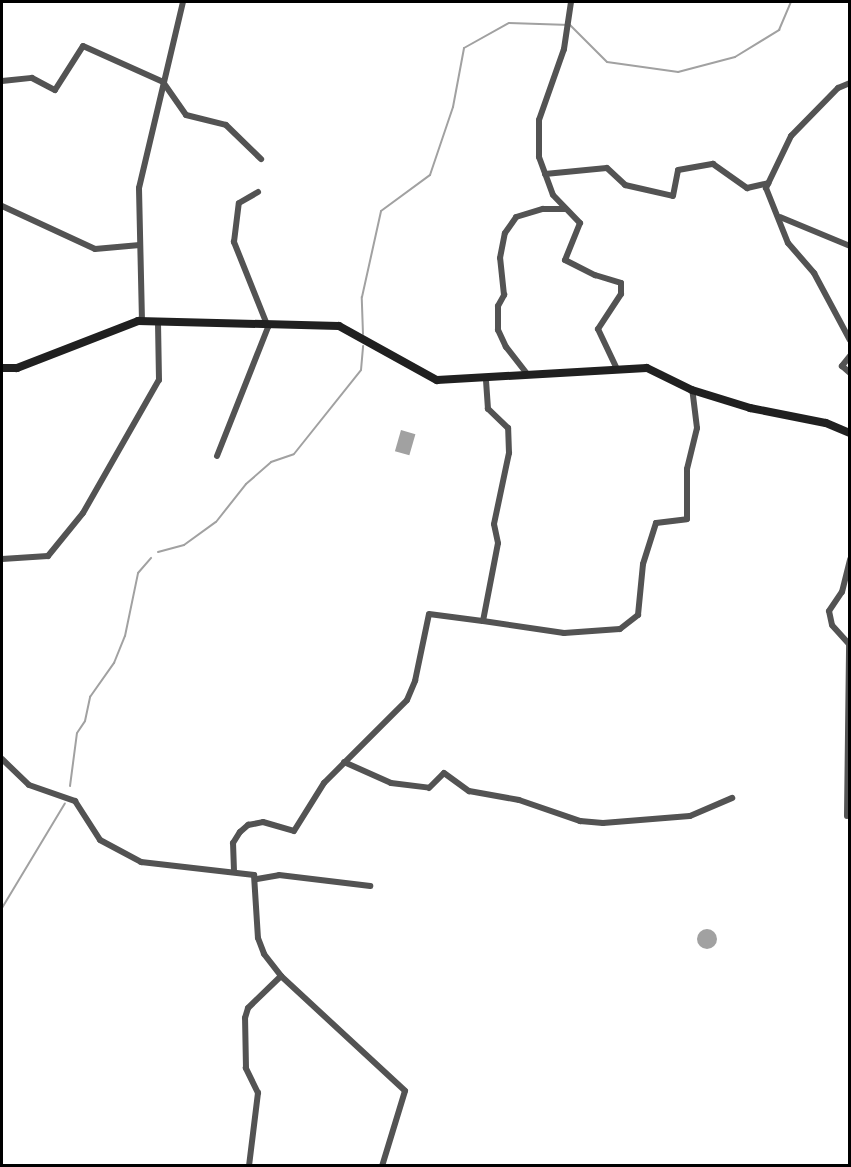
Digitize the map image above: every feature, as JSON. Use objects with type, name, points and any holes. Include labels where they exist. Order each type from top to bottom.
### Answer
[{"type":"street","points":[[142,321],[139,188],[183,2]]},
{"type":"street","points":[[571,2],[570,29],[539,120],[539,157],[553,195],[580,223],[565,260],[595,275],[621,282],[621,294],[597,329],[617,369]]},
{"type":"street","points":[[2,81],[32,78],[55,90],[83,46],[163,82],[186,115],[226,125],[261,159]]},
{"type":"street","points":[[849,83],[838,88],[791,136],[768,183],[772,207],[780,217],[788,243],[814,273],[849,340]]},
{"type":"street","points":[[545,174],[607,168],[625,185],[674,196],[678,170],[713,164],[747,188],[768,183]]},
{"type":"street","points":[[217,456],[268,327],[234,242],[239,204],[258,192]]},
{"type":"street","points":[[2,206],[95,249],[140,245]]},
{"type":"street","points":[[529,376],[506,347],[498,330],[498,306],[504,295],[500,258],[505,233],[516,217],[543,209],[565,209]]},
{"type":"street","points":[[780,217],[849,246]]},
{"type":"street","points":[[2,368],[17,368],[142,321],[268,327],[339,326],[426,376],[437,380],[647,368],[692,390],[750,408],[826,423],[849,433]]},
{"type":"street","points":[[2,559],[48,556],[83,513],[159,380],[158,321]]},
{"type":"street","points":[[849,356],[842,366],[849,373]]},
{"type":"street","points":[[483,621],[498,543],[494,524],[509,453],[508,428],[488,409],[486,379]]},
{"type":"street","points":[[234,871],[233,843],[240,832],[248,825],[263,822],[294,831],[324,783],[408,700],[429,614],[564,633],[620,629],[638,615],[643,564],[656,523],[687,519],[687,469],[697,428],[692,390]]},
{"type":"street","points":[[847,816],[849,644],[832,625],[829,611],[842,592],[849,560]]},
{"type":"street","points":[[2,759],[29,785],[78,803],[99,840],[141,862],[254,874],[257,879],[259,947],[281,976],[405,1091],[382,1166]]},
{"type":"street","points":[[344,762],[391,783],[429,788],[444,773],[469,791],[519,800],[580,821],[603,823],[690,816],[732,798]]},
{"type":"street","points":[[257,879],[279,874],[370,886]]},
{"type":"street","points":[[249,1166],[258,1093],[246,1068],[244,1018],[248,1008],[281,976]]},
{"type":"shaded area","points":[[401,430],[415,434],[409,455],[395,451]]},
{"type":"shaded area","points":[[707,929],[714,932],[717,939],[714,946],[707,949],[700,946],[697,939],[700,932]]},
{"type":"waterway","points":[[363,334],[362,297],[381,211],[430,175],[453,107],[464,48],[509,23],[570,25],[607,62],[678,72],[735,57],[779,30],[791,2]]},
{"type":"waterway","points":[[158,552],[184,545],[216,522],[246,484],[271,462],[294,454],[361,370],[363,346]]},
{"type":"waterway","points":[[70,786],[77,733],[85,721],[90,697],[114,663],[125,636],[138,573],[151,558]]},
{"type":"waterway","points":[[2,908],[65,803]]}]
